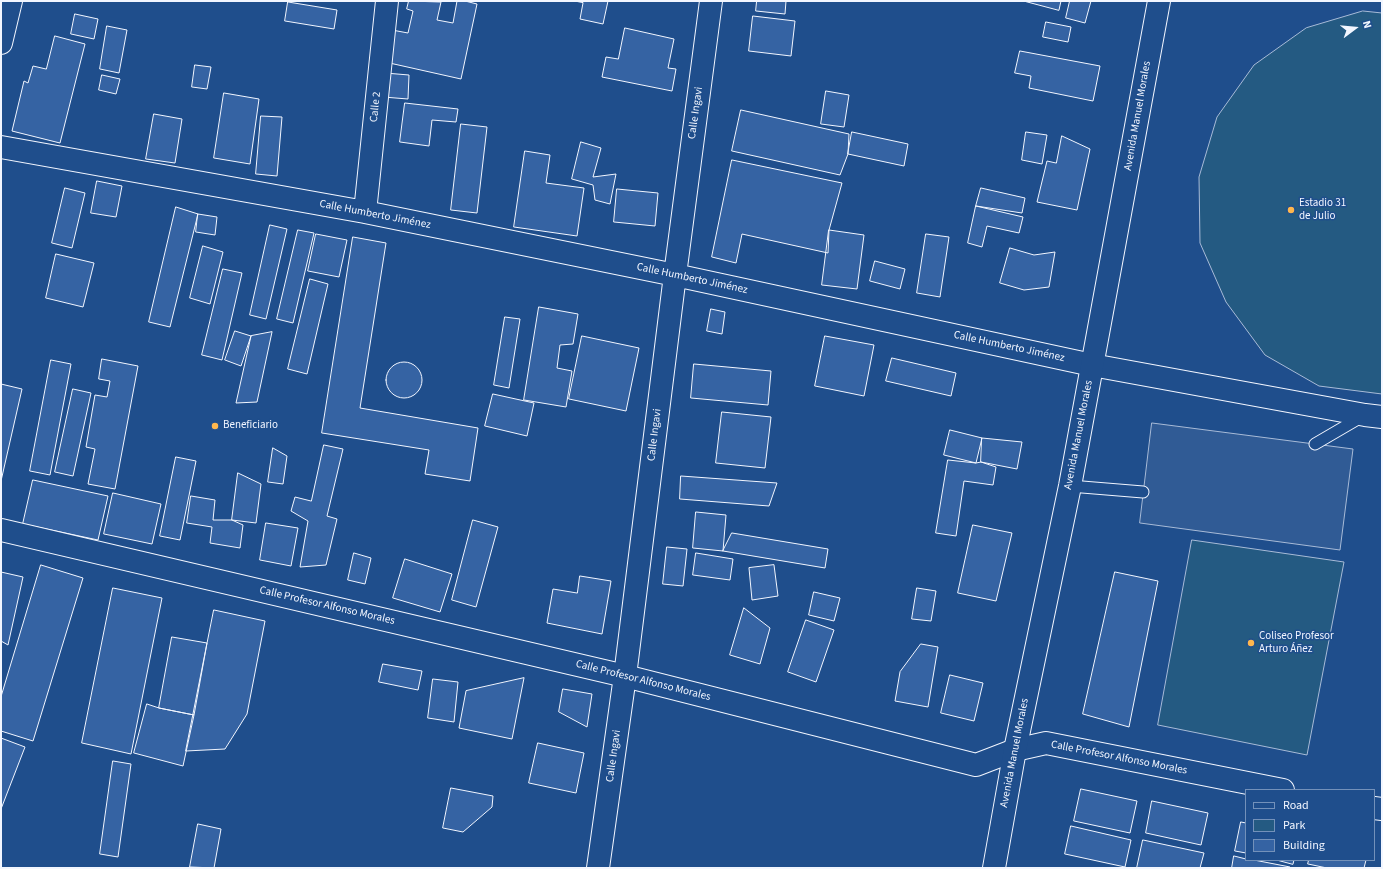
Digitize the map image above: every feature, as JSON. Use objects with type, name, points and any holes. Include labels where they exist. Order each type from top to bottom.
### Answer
[{"type":"street","points":[[1,43],[11,1]]},
{"type":"street","name":"Calle 2","points":[[366,212],[387,1]]},
{"type":"street","name":"Calle Ingavi","points":[[598,868],[625,676],[711,1]]},
{"type":"street","name":"Avenida Manuel Morales","points":[[994,868],[1015,750],[1070,486],[1159,1]]},
{"type":"street","name":"Calle Humberto Jiménez","points":[[1,147],[366,212],[675,275],[1092,365],[1374,416]]},
{"type":"street","name":"Calle Profesor Alfonso Morales","points":[[1,530],[625,676],[976,765],[1015,750],[1046,743],[1278,789]]},
{"type":"lane","points":[[1315,444],[1374,416]]},
{"type":"lane","points":[[1070,486],[1144,492]]},
{"type":"green space","name":"Estadio 31 de Julio","points":[[1363,11],[1382,13],[1382,394],[1319,386],[1265,355],[1226,302],[1200,243],[1199,177],[1217,117],[1254,65],[1306,28]]},
{"type":"green space","name":"Coliseo Profesor Arturo Áñez","points":[[1192,540],[1344,562],[1307,755],[1158,725]]},
{"type":"shaded area","points":[[1152,423],[1353,449],[1340,550],[1140,523]]},
{"type":"building","points":[[409,1],[441,2],[437,20],[453,23],[457,1],[477,4],[461,79],[385,62],[392,30],[408,33],[413,11],[407,9]]},
{"type":"building","points":[[575,1],[608,1],[603,24],[580,19],[583,3]]},
{"type":"building","points":[[757,1],[786,1],[785,14],[756,11]]},
{"type":"building","points":[[1024,1],[1061,1],[1059,10]]},
{"type":"building","points":[[1070,1],[1091,1],[1085,23],[1066,18]]},
{"type":"building","points":[[288,2],[337,10],[334,29],[285,21]]},
{"type":"building","points":[[75,14],[98,19],[94,39],[71,34]]},
{"type":"building","points":[[753,16],[795,21],[791,56],[749,51]]},
{"type":"building","points":[[1046,22],[1071,27],[1068,42],[1043,37]]},
{"type":"building","points":[[107,26],[127,30],[119,73],[100,69]]},
{"type":"building","points":[[625,28],[674,39],[668,68],[676,69],[672,91],[602,77],[606,57],[618,59]]},
{"type":"building","points":[[55,36],[85,44],[60,143],[12,131],[24,81],[28,83],[33,66],[46,69]]},
{"type":"building","points":[[1020,51],[1100,66],[1093,101],[1029,88],[1031,76],[1015,73]]},
{"type":"building","points":[[195,65],[211,67],[207,89],[192,87]]},
{"type":"building","points":[[385,73],[409,75],[408,99],[383,97]]},
{"type":"building","points":[[102,75],[120,79],[116,94],[99,90]]},
{"type":"building","points":[[826,91],[849,95],[844,127],[821,124]]},
{"type":"building","points":[[224,93],[259,99],[250,164],[214,158]]},
{"type":"building","points":[[405,103],[458,109],[456,122],[432,120],[429,146],[400,142]]},
{"type":"building","points":[[741,110],[849,134],[848,154],[840,175],[732,151]]},
{"type":"building","points":[[154,114],[182,119],[175,163],[146,159]]},
{"type":"building","points":[[261,116],[282,117],[277,176],[256,174]]},
{"type":"building","points":[[461,124],[487,127],[477,213],[451,210]]},
{"type":"building","points":[[852,132],[908,144],[904,166],[848,154]]},
{"type":"building","points":[[1026,132],[1047,135],[1042,164],[1022,160]]},
{"type":"building","points":[[1062,136],[1090,149],[1077,210],[1037,202],[1047,161],[1056,163]]},
{"type":"building","points":[[581,142],[601,148],[593,177],[616,174],[610,204],[595,200],[593,185],[572,179]]},
{"type":"building","points":[[525,151],[550,155],[546,183],[584,188],[577,236],[514,227]]},
{"type":"building","points":[[732,160],[842,183],[829,230],[828,253],[742,234],[736,263],[712,257]]},
{"type":"building","points":[[97,181],[122,186],[116,217],[91,213]]},
{"type":"building","points":[[65,188],[85,193],[72,248],[52,243]]},
{"type":"building","points":[[981,188],[1025,198],[1022,213],[976,206]]},
{"type":"building","points":[[617,189],[658,193],[655,226],[614,222]]},
{"type":"building","points":[[976,206],[1023,217],[1019,233],[987,226],[982,247],[968,243]]},
{"type":"building","points":[[176,207],[198,214],[170,327],[149,322]]},
{"type":"building","points":[[198,214],[217,217],[215,235],[196,232]]},
{"type":"building","points":[[270,225],[287,229],[266,319],[250,315]]},
{"type":"building","points":[[298,230],[314,233],[293,323],[277,319]]},
{"type":"building","points":[[829,230],[864,235],[857,289],[822,285]]},
{"type":"building","points":[[316,234],[347,240],[339,277],[308,271]]},
{"type":"building","points":[[926,234],[949,237],[940,297],[917,293]]},
{"type":"building","points":[[353,237],[386,243],[360,408],[478,428],[470,481],[425,474],[429,450],[322,433]]},
{"type":"building","points":[[203,246],[223,252],[210,304],[190,298]]},
{"type":"building","points":[[1010,248],[1034,255],[1055,252],[1049,287],[1024,290],[1000,283]]},
{"type":"building","points":[[56,254],[94,263],[83,307],[46,298]]},
{"type":"building","points":[[875,261],[905,269],[900,289],[870,281]]},
{"type":"building","points":[[223,269],[242,273],[222,360],[202,355]]},
{"type":"building","points":[[310,279],[328,284],[307,374],[288,369]]},
{"type":"building","points":[[539,307],[578,314],[573,344],[560,345],[557,368],[572,371],[566,407],[524,400]]},
{"type":"building","points":[[711,309],[725,312],[722,334],[707,331]]},
{"type":"building","points":[[505,317],[520,319],[509,388],[494,385]]},
{"type":"building","points":[[235,331],[251,336],[241,366],[225,360]]},
{"type":"building","points":[[272,332],[257,402],[236,403],[251,336]]},
{"type":"building","points":[[582,336],[639,348],[626,411],[569,399]]},
{"type":"building","points":[[825,336],[874,345],[864,396],[815,386]]},
{"type":"building","points":[[892,358],[956,373],[951,396],[886,381]]},
{"type":"building","points":[[102,359],[138,366],[115,489],[88,484],[95,449],[86,447],[95,395],[107,397],[110,381],[99,379]]},
{"type":"building","points":[[51,360],[71,364],[50,475],[30,471]]},
{"type":"building","points":[[404,362],[414,365],[419,370],[422,380],[419,390],[414,395],[404,398],[394,395],[389,390],[386,380],[389,370],[394,365]]},
{"type":"building","points":[[694,364],[771,371],[768,405],[691,398]]},
{"type":"building","points":[[1,384],[22,389],[1,481]]},
{"type":"building","points":[[73,389],[91,393],[73,476],[55,472]]},
{"type":"building","points":[[493,394],[534,403],[527,436],[485,426]]},
{"type":"building","points":[[722,412],[771,417],[765,468],[716,463]]},
{"type":"building","points":[[950,430],[982,438],[976,463],[944,455]]},
{"type":"building","points":[[982,438],[1022,442],[1017,469],[981,462]]},
{"type":"building","points":[[324,445],[343,449],[327,516],[337,519],[326,565],[300,567],[308,521],[291,511],[295,497],[311,501]]},
{"type":"building","points":[[273,448],[287,456],[283,484],[268,482]]},
{"type":"building","points":[[176,457],[196,461],[180,540],[160,536]]},
{"type":"building","points":[[948,460],[976,463],[981,462],[996,467],[993,485],[964,481],[956,536],[936,533]]},
{"type":"building","points":[[238,473],[261,484],[256,523],[232,520]]},
{"type":"building","points":[[681,476],[777,483],[769,506],[680,499]]},
{"type":"building","points":[[33,480],[108,496],[98,540],[23,524]]},
{"type":"building","points":[[113,493],[161,504],[152,544],[104,534]]},
{"type":"building","points":[[191,496],[215,500],[213,520],[232,520],[243,525],[240,548],[210,543],[212,527],[187,523]]},
{"type":"building","points":[[696,512],[726,515],[723,551],[693,548]]},
{"type":"building","points":[[473,520],[498,527],[476,607],[452,600]]},
{"type":"building","points":[[266,523],[298,528],[291,566],[260,560]]},
{"type":"building","points":[[973,525],[1012,533],[996,601],[958,593]]},
{"type":"building","points":[[732,533],[828,549],[825,568],[723,551]]},
{"type":"building","points":[[667,547],[687,549],[683,586],[663,584]]},
{"type":"building","points":[[354,553],[371,558],[365,584],[348,580]]},
{"type":"building","points":[[696,553],[733,559],[730,580],[693,575]]},
{"type":"building","points":[[405,559],[452,574],[440,612],[393,598]]},
{"type":"building","points":[[41,565],[83,578],[33,741],[1,731],[1,697]]},
{"type":"building","points":[[774,565],[778,596],[752,600],[749,568]]},
{"type":"building","points":[[1,572],[23,577],[8,645],[1,641]]},
{"type":"building","points":[[1115,572],[1158,581],[1129,727],[1083,714]]},
{"type":"building","points":[[580,576],[611,581],[602,634],[547,623],[553,589],[577,593]]},
{"type":"building","points":[[113,588],[162,598],[131,754],[82,743]]},
{"type":"building","points":[[917,588],[936,591],[931,621],[912,619]]},
{"type":"building","points":[[814,592],[840,598],[834,621],[809,615]]},
{"type":"building","points":[[744,608],[770,628],[760,664],[730,655]]},
{"type":"building","points":[[214,610],[265,621],[247,714],[225,749],[186,751]]},
{"type":"building","points":[[806,620],[834,630],[816,682],[788,672]]},
{"type":"building","points":[[172,637],[207,643],[194,715],[159,708]]},
{"type":"building","points":[[921,644],[938,647],[928,707],[895,701],[900,672]]},
{"type":"building","points":[[383,664],[422,671],[418,690],[379,682]]},
{"type":"building","points":[[950,675],[983,683],[974,721],[941,713]]},
{"type":"building","points":[[524,678],[512,739],[459,728],[466,691]]},
{"type":"building","points":[[433,679],[458,682],[454,722],[428,718]]},
{"type":"building","points":[[563,689],[592,694],[587,727],[559,712]]},
{"type":"building","points":[[147,704],[194,715],[183,766],[134,753]]},
{"type":"building","points":[[1,738],[25,747],[1,809]]},
{"type":"building","points":[[538,743],[584,753],[576,793],[529,783]]},
{"type":"building","points":[[113,761],[131,764],[118,857],[100,854]]},
{"type":"building","points":[[451,788],[493,796],[492,807],[463,832],[443,828]]},
{"type":"building","points":[[1081,789],[1137,801],[1130,833],[1074,821]]},
{"type":"building","points":[[1152,801],[1208,813],[1201,845],[1146,833]]},
{"type":"building","points":[[1241,822],[1245,823],[1245,853],[1235,851]]},
{"type":"building","points":[[198,824],[221,829],[214,868],[190,867]]},
{"type":"building","points":[[1071,826],[1131,840],[1125,867],[1065,854]]},
{"type":"building","points":[[1143,840],[1204,853],[1200,868],[1137,868]]},
{"type":"building","points":[[1234,856],[1245,859],[1245,861],[1259,861],[1290,867],[1290,868],[1232,868]]},
{"type":"building","points":[[1281,861],[1294,861],[1293,864]]},
{"type":"building","points":[[1309,861],[1366,861],[1364,868],[1327,868],[1308,864]]},
{"type":"place","name":"Estadio 31 de Julio","points":[[1291,210]]},
{"type":"place","name":"Beneficiario","points":[[215,426]]},
{"type":"place","name":"Coliseo Profesor Arturo Áñez","points":[[1251,643]]}]
